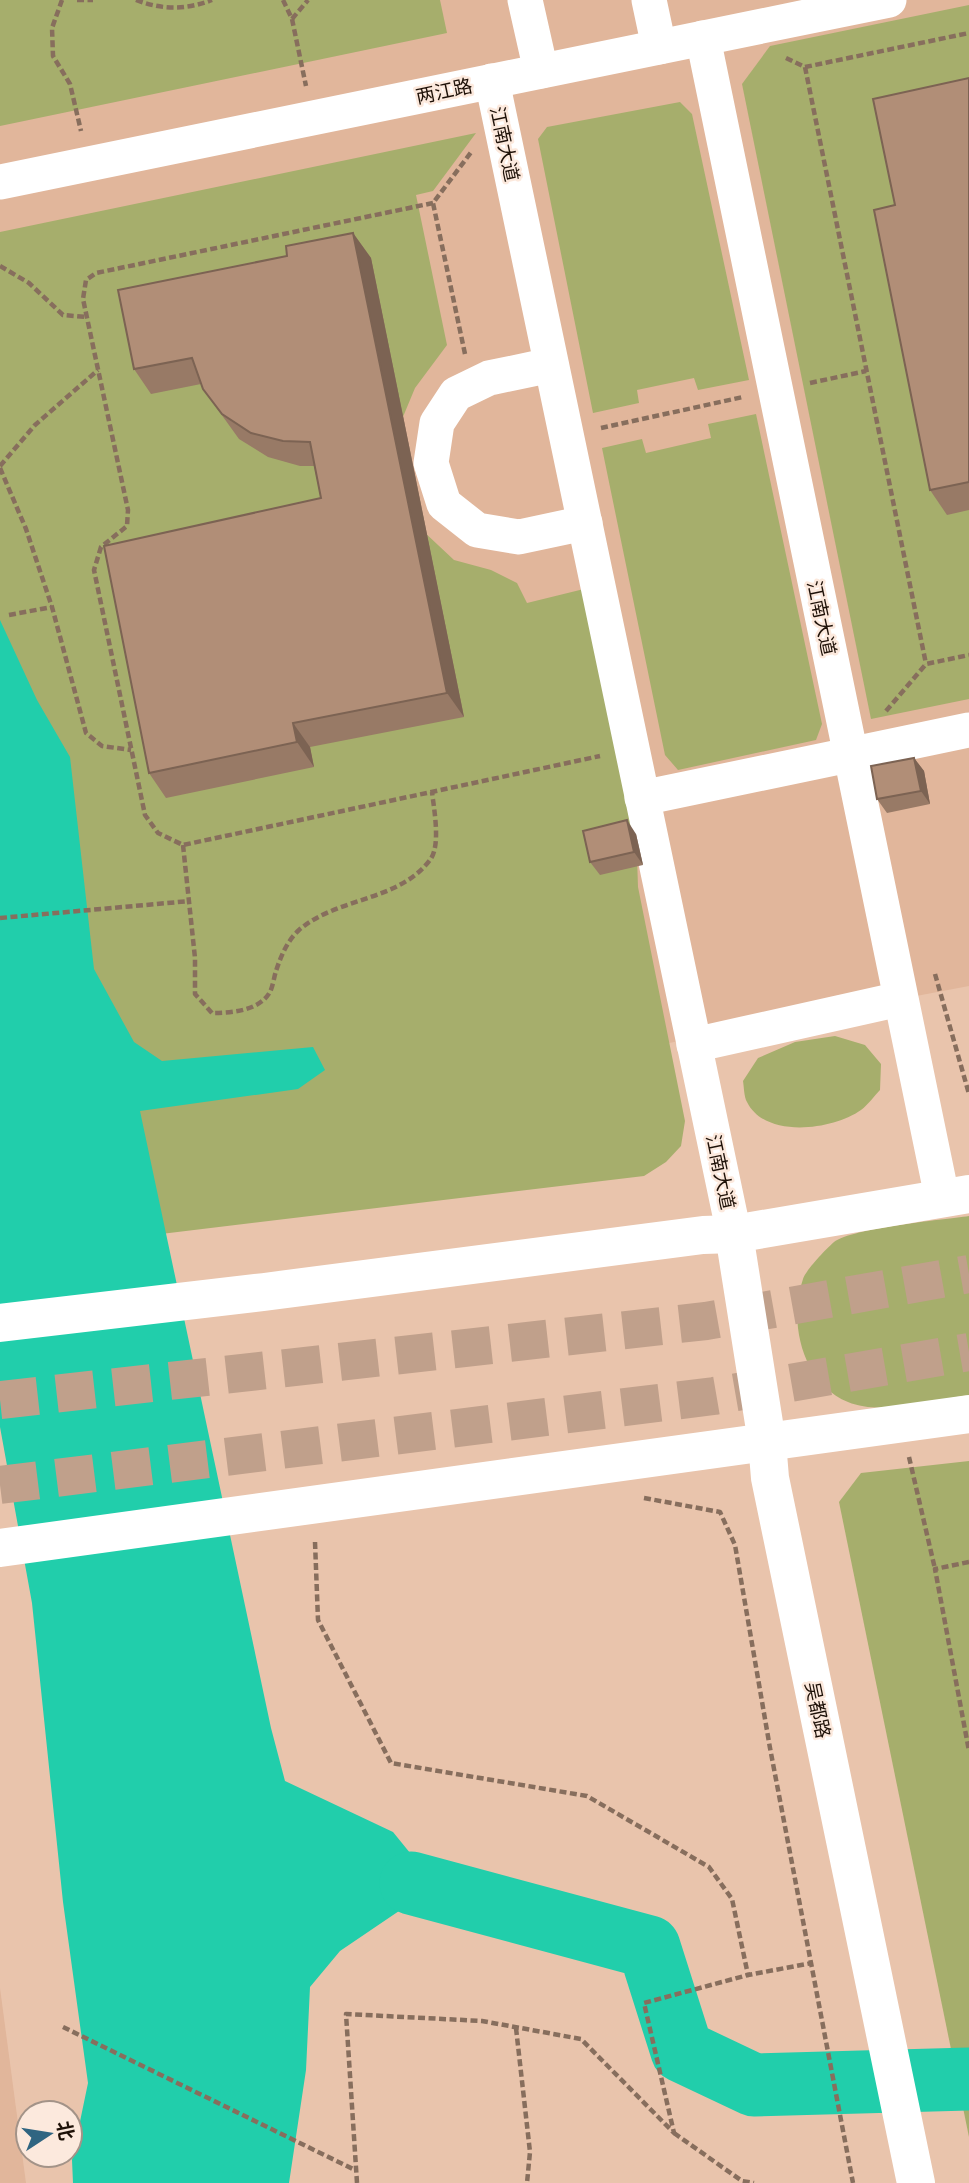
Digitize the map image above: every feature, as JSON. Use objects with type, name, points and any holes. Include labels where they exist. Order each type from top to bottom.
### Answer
[{"type":"main road","points":[[0,1323],[734,1234],[955,1195]]},
{"type":"main road","name":"吴都路","points":[[734,1234],[767,1443],[770,1478],[916,2183]]},
{"type":"main road","points":[[0,1548],[969,1414]]},
{"type":"street","points":[[525,0],[541,71]]},
{"type":"street","points":[[649,0],[659,47]]},
{"type":"street","name":"两江路","points":[[0,182],[313,118],[496,97],[541,71],[889,0]]},
{"type":"street","name":"江南大道","points":[[702,38],[900,999],[955,1195]]},
{"type":"street","name":"江南大道","points":[[496,97],[734,1234]]},
{"type":"street","points":[[551,365],[489,378],[456,394],[437,423],[431,463],[444,504],[477,530],[519,537],[585,523]]},
{"type":"street","points":[[642,798],[969,730]]},
{"type":"street","points":[[694,1045],[900,999]]},
{"type":"path","points":[[62,0],[51,28],[53,56],[70,84],[88,164]]},
{"type":"path","points":[[77,0],[93,0]]},
{"type":"path","points":[[136,0],[156,8],[193,8],[212,0]]},
{"type":"path","points":[[283,0],[292,19],[313,118]]},
{"type":"path","points":[[292,19],[308,0]]},
{"type":"path","points":[[780,56],[805,67],[969,33]]},
{"type":"path","points":[[805,67],[926,664]]},
{"type":"path","points":[[472,386],[433,203],[496,97]]},
{"type":"path","points":[[433,203],[96,273],[86,280],[83,299],[128,510],[127,526],[101,547],[94,570],[145,815],[158,833],[183,845],[632,750]]},
{"type":"path","points":[[0,266],[29,283],[62,316],[87,317]]},
{"type":"path","points":[[98,370],[35,425],[0,467],[26,529],[52,607],[86,733],[102,746],[131,750]]},
{"type":"path","points":[[566,435],[866,371]]},
{"type":"path","points":[[9,615],[52,607]]},
{"type":"path","points":[[849,754],[926,664],[969,655]]},
{"type":"path","points":[[183,845],[195,958],[195,994],[212,1013],[233,1013],[254,1005],[270,992],[288,940],[302,928],[323,915],[383,893],[412,878],[432,858],[436,831],[432,792]]},
{"type":"path","points":[[0,918],[190,901]]},
{"type":"path","points":[[920,1454],[908,1455],[935,1569],[969,1751]]},
{"type":"path","points":[[642,1498],[720,1512],[735,1545],[770,1748],[853,2183]]},
{"type":"path","points":[[304,1545],[328,1540]]},
{"type":"path","points":[[315,1542],[318,1620],[391,1763],[587,1796],[709,1867],[732,1899],[748,1975]]},
{"type":"path","points":[[935,1569],[969,1562]]},
{"type":"path","points":[[674,2133],[644,2003],[748,1975],[812,1963]]},
{"type":"path","points":[[357,2183],[346,2014],[482,2021],[582,2039],[674,2133],[742,2181],[754,2183]]},
{"type":"path","points":[[63,2027],[356,2171]]},
{"type":"path","points":[[516,2028],[530,2152],[527,2183]]},
{"type":"shaded area","points":[[0,0],[969,0],[969,986],[0,1167]]},
{"type":"shaded area","points":[[0,1988],[15,2099],[14,2169],[24,2169],[26,2183],[0,2183]]},
{"type":"green space","points":[[0,0],[440,0],[447,33],[0,126]]},
{"type":"green space","points":[[969,5],[969,699],[871,719],[742,84],[770,46]]},
{"type":"green space","points":[[680,102],[692,114],[749,380],[698,390],[694,378],[637,390],[639,403],[593,413],[538,139],[547,127]]},
{"type":"green space","points":[[476,133],[433,191],[416,195],[447,345],[415,388],[400,424],[422,530],[454,560],[491,570],[517,583],[527,603],[588,588],[636,827],[638,887],[685,1121],[681,1146],[666,1162],[644,1176],[161,1234],[0,636],[0,232]]},
{"type":"green space","points":[[756,414],[822,724],[816,740],[678,770],[665,755],[602,448],[642,439],[646,453],[711,438],[708,424]]},
{"type":"green space","points":[[835,1036],[865,1045],[881,1064],[880,1090],[866,1106],[849,1117],[817,1126],[784,1126],[768,1122],[756,1114],[746,1100],[743,1081],[758,1058],[795,1042]]},
{"type":"green space","points":[[969,1216],[969,1395],[908,1406],[876,1408],[848,1402],[832,1393],[819,1381],[810,1366],[799,1332],[799,1296],[808,1271],[834,1242],[844,1237],[919,1222]]},
{"type":"green space","points":[[969,1461],[969,2137],[839,1502],[861,1473]]},
{"type":"water","points":[[0,620],[37,700],[70,757],[94,969],[134,1042],[162,1061],[313,1047],[325,1070],[298,1089],[140,1111],[271,1728],[285,1781],[393,1832],[419,1864],[399,1911],[340,1951],[310,1987],[306,2070],[289,2183],[73,2183],[72,2169],[84,2169],[84,2102],[88,2083],[63,1902],[32,1603],[0,1427]]},
{"type":"building","points":[[969,78],[969,482],[930,490],[874,210],[895,205],[873,99]]},
{"type":"building","points":[[353,233],[447,693],[293,723],[297,742],[149,773],[104,546],[321,498],[310,442],[283,441],[251,433],[222,414],[203,389],[192,358],[134,369],[118,290],[287,256],[286,246]]},
{"type":"building","points":[[914,758],[921,791],[877,799],[871,766]]},
{"type":"building","points":[[627,820],[634,852],[590,862],[583,831]]},
{"type":"waterway","points":[[411,1883],[649,1947],[682,2051],[754,2085],[969,2079]]},
{"type":"tunnel","points":[[0,1400],[706,1321],[969,1274]]},
{"type":"tunnel","points":[[0,1485],[714,1396],[969,1352]]}]
